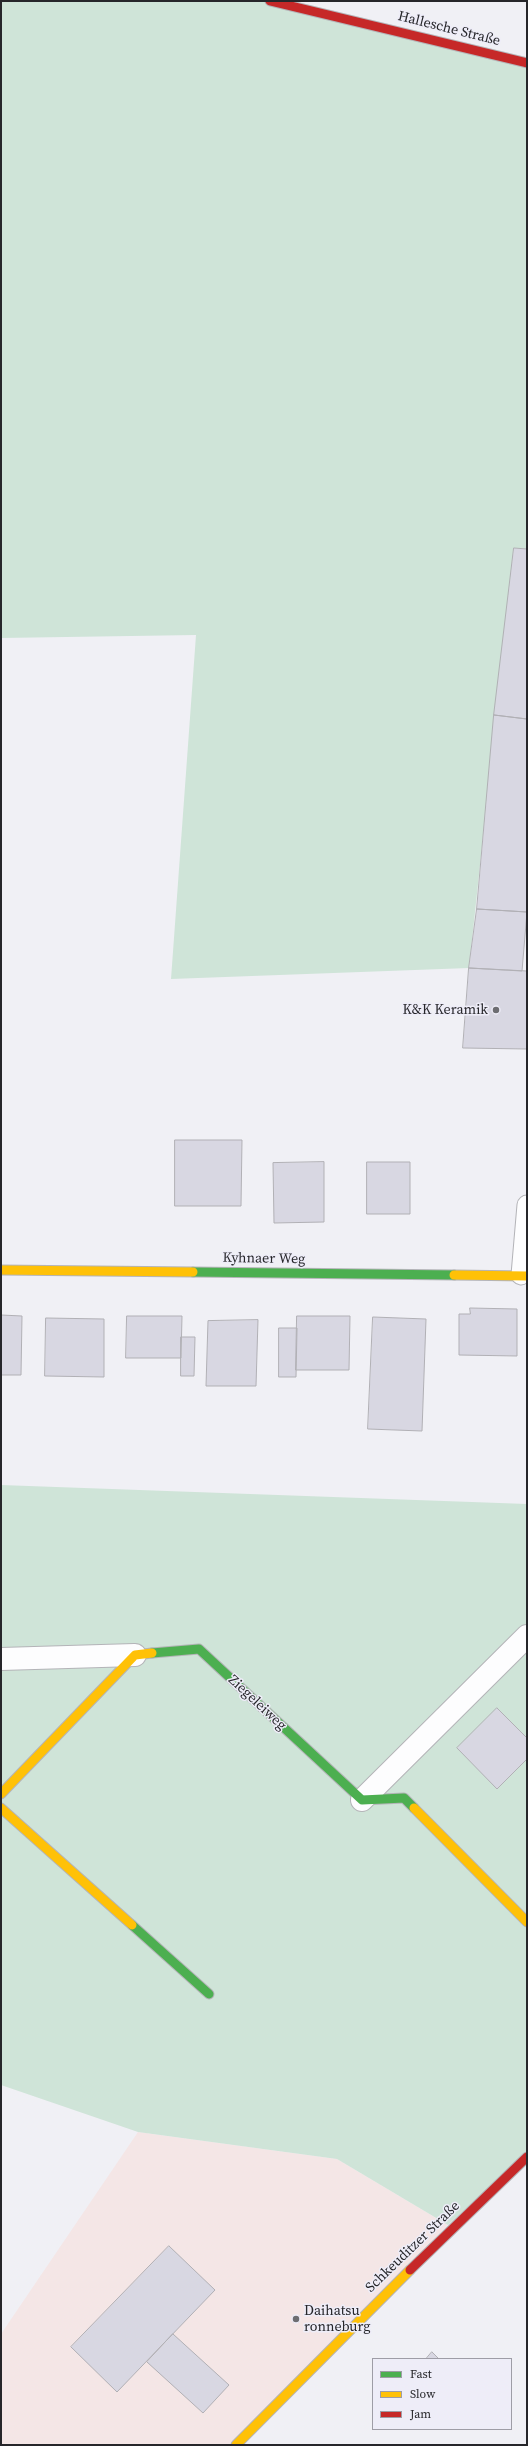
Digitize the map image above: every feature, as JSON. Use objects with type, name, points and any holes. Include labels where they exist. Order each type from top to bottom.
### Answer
[{"type":"street","name":"Hallesche Straße","points":[[270,1],[527,63]]},
{"type":"street","name":"Kyhnaer Weg","points":[[1,1270],[524,1276]]},
{"type":"street","points":[[362,1800],[527,1636]]},
{"type":"street","name":"Ziegeleiweg","points":[[1,1659],[135,1655],[199,1649],[362,1800]]},
{"type":"street","points":[[1,1794],[135,1655]]},
{"type":"street","points":[[362,1800],[404,1798],[527,1922]]},
{"type":"street","points":[[1,1808],[209,1994]]},
{"type":"street","name":"Schkeuditzer Straße","points":[[236,2445],[433,2246],[527,2157]]},
{"type":"lane","points":[[524,1276],[527,1205]]},
{"type":"shaded area","points":[[138,2132],[337,2159],[448,2225],[238,2445],[1,2445],[1,2334]]},
{"type":"green space","points":[[1,1],[265,1],[527,64],[527,549],[514,548],[469,968],[171,979],[196,635],[1,638]]},
{"type":"green space","points":[[1,1485],[527,1504],[527,2153],[448,2225],[337,2159],[138,2132],[1,2085]]},
{"type":"building","points":[[514,548],[527,549],[527,719],[494,715]]},
{"type":"building","points":[[494,715],[527,719],[527,912],[477,909]]},
{"type":"building","points":[[477,909],[527,912],[522,971],[469,968]]},
{"type":"building","name":"K&K Keramik","points":[[469,968],[527,971],[527,1049],[463,1048]]},
{"type":"building","points":[[175,1140],[242,1140],[241,1206],[175,1206]]},
{"type":"building","points":[[324,1162],[324,1222],[274,1223],[273,1163]]},
{"type":"building","points":[[367,1162],[410,1162],[410,1214],[367,1214]]},
{"type":"building","points":[[470,1308],[517,1309],[517,1356],[459,1355],[459,1314],[470,1314]]},
{"type":"building","points":[[1,1315],[22,1316],[21,1375],[1,1375]]},
{"type":"building","points":[[127,1316],[182,1316],[181,1358],[126,1358]]},
{"type":"building","points":[[297,1316],[350,1316],[349,1370],[296,1370]]},
{"type":"building","points":[[373,1317],[426,1319],[422,1431],[368,1429]]},
{"type":"building","points":[[46,1318],[104,1319],[104,1377],[45,1376]]},
{"type":"building","points":[[258,1320],[256,1386],[206,1386],[208,1321]]},
{"type":"building","points":[[279,1328],[297,1328],[296,1377],[279,1377]]},
{"type":"building","points":[[181,1337],[195,1337],[194,1376],[181,1376]]},
{"type":"building","points":[[497,1708],[527,1738],[527,1759],[497,1789],[457,1748]]},
{"type":"building","points":[[169,2246],[215,2290],[117,2392],[71,2347]]},
{"type":"building","points":[[173,2334],[229,2385],[203,2413],[147,2362]]},
{"type":"building","points":[[432,2352],[438,2358],[427,2358]]},
{"type":"traffic: fast","points":[[193,1272],[454,1275]]},
{"type":"traffic: fast","points":[[152,1653],[199,1649],[362,1800],[404,1798],[414,1808]]},
{"type":"traffic: fast","points":[[132,1925],[209,1994]]},
{"type":"traffic: slow","points":[[1,1270],[193,1272]]},
{"type":"traffic: slow","points":[[454,1275],[527,1276]]},
{"type":"traffic: slow","points":[[1,1794],[135,1655],[152,1653]]},
{"type":"traffic: slow","points":[[1,1808],[132,1925]]},
{"type":"traffic: slow","points":[[414,1808],[527,1922]]},
{"type":"traffic: slow","points":[[236,2445],[410,2270]]},
{"type":"traffic: jam","points":[[270,1],[527,63]]},
{"type":"traffic: jam","points":[[410,2270],[527,2157]]},
{"type":"place","name":"K&K Keramik","points":[[496,1010]]},
{"type":"place","name":"Daihatsu ronneburg","points":[[296,2319]]}]
